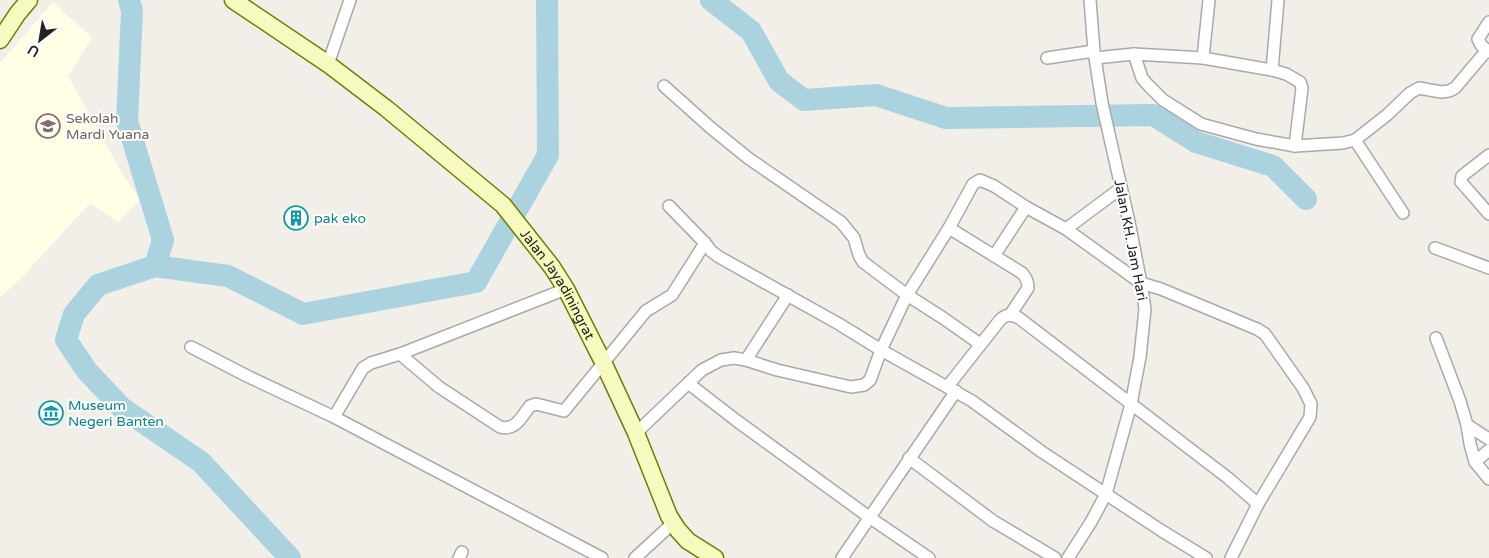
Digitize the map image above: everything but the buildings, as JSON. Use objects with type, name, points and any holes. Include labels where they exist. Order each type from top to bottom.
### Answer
[{"type":"street","points":[[0,40],[29,0]]},
{"type":"street","name":"Jalan Jayadiningrat","points":[[233,0],[328,64],[503,205],[566,289],[636,433],[669,516],[688,541],[715,558]]},
{"type":"street","points":[[328,64],[350,0]]},
{"type":"street","name":"Jalan KH. Jam Hari","points":[[1068,558],[1106,494],[1132,404],[1140,357],[1145,309],[1141,282],[1102,103],[1094,54],[1090,0]]},
{"type":"street","points":[[1203,58],[1209,0]]},
{"type":"street","points":[[1272,70],[1278,0]]},
{"type":"street","points":[[1134,54],[1142,78],[1148,85],[1163,100],[1201,124],[1256,139],[1295,146],[1343,143],[1356,140],[1410,93],[1419,88],[1441,92],[1455,88],[1488,51],[1480,45],[1478,39],[1489,22]]},
{"type":"street","points":[[1046,58],[1094,54],[1203,58],[1286,74],[1300,82],[1302,88],[1295,146]]},
{"type":"street","points":[[664,86],[748,158],[841,222],[854,238],[863,262],[907,296],[944,318],[980,344]]},
{"type":"street","points":[[1356,140],[1403,213]]},
{"type":"street","points":[[1489,155],[1462,176],[1461,179],[1461,182],[1489,214]]},
{"type":"street","points":[[636,433],[702,370],[721,360],[734,358],[746,360],[777,370],[851,386],[864,385],[870,380],[881,350],[907,296],[950,228],[973,184],[980,180],[994,186],[1026,207],[1066,229],[1141,282],[1169,292],[1265,334],[1303,388],[1311,404],[1310,417],[1258,504],[1231,558]]},
{"type":"street","points":[[1066,229],[1120,185]]},
{"type":"street","points":[[669,206],[711,251],[719,257],[839,324],[881,350],[952,388],[984,408],[1042,452],[1206,558]]},
{"type":"street","points":[[994,256],[1026,207]]},
{"type":"street","points":[[950,228],[1022,274],[1028,283],[1025,293],[1010,315]]},
{"type":"street","points":[[400,354],[439,387],[500,427],[508,429],[514,427],[530,406],[536,404],[564,411],[646,311],[672,295],[705,243]]},
{"type":"street","points":[[1435,248],[1489,268]]},
{"type":"street","points":[[334,417],[363,368],[371,363],[400,354],[566,289]]},
{"type":"street","points":[[746,360],[788,296]]},
{"type":"street","points":[[842,558],[909,458],[980,344],[1004,315],[1019,318],[1228,478],[1258,504]]},
{"type":"street","points":[[1436,338],[1460,401],[1475,462],[1489,479]]},
{"type":"street","points":[[191,347],[334,417],[602,558]]},
{"type":"street","points":[[688,383],[737,422],[869,517],[930,558]]},
{"type":"street","points":[[1467,425],[1489,439]]},
{"type":"street","points":[[1475,462],[1489,450]]},
{"type":"street","points":[[909,458],[993,521],[1055,558]]},
{"type":"street","points":[[635,558],[674,523]]},
{"type":"shaded area","name":"Sekolah Mardi Yuana","points":[[53,2],[92,38],[68,76],[124,177],[140,200],[118,222],[90,203],[24,275],[0,298],[0,63]]},
{"type":"waterway","points":[[129,0],[132,11],[127,121],[163,240],[155,266],[98,285],[74,314],[66,340],[87,371],[122,408],[201,462],[290,558]]},
{"type":"waterway","points":[[155,266],[228,276],[303,314],[476,282],[548,155],[547,0]]},
{"type":"waterway","points":[[711,0],[751,31],[779,81],[804,100],[876,95],[946,118],[1153,115],[1196,142],[1273,166],[1306,199]]},
{"type":"place","name":"Sekolah Mardi Yuana","points":[[48,126]]},
{"type":"place","name":"pak eko","points":[[296,218]]},
{"type":"place","name":"Museum Negeri Banten","points":[[51,413]]}]
